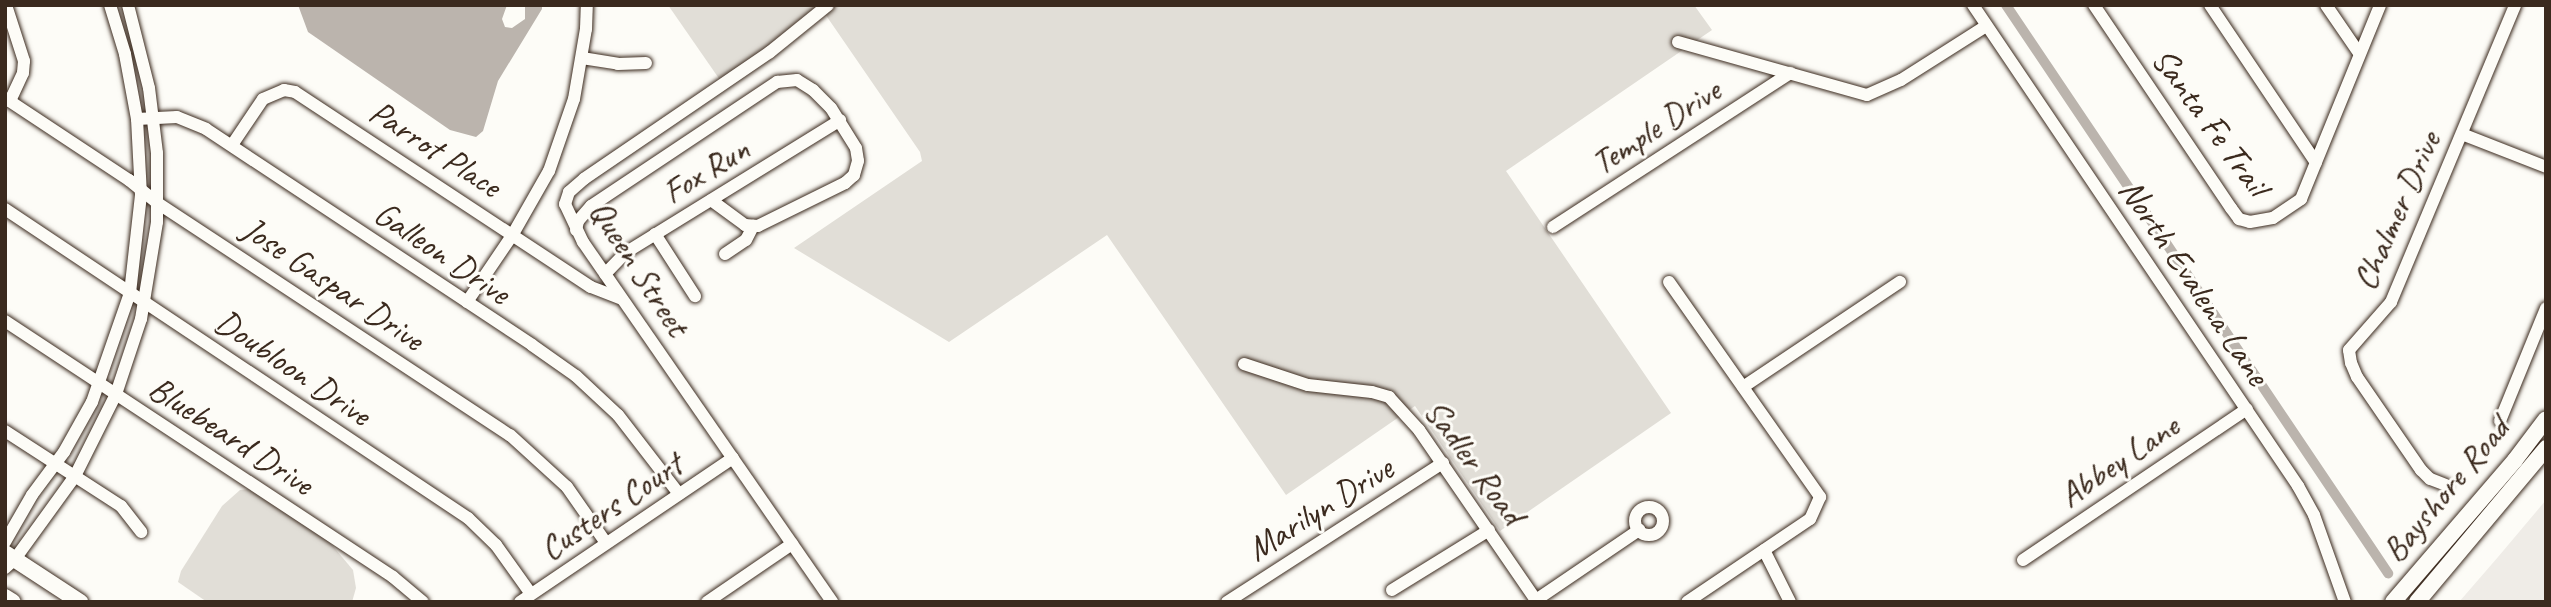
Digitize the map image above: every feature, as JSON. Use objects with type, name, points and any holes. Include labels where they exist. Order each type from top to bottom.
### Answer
[{"type":"main road","name":"Bayshore Road","points":[[2393,602],[2515,460],[2546,419]]},
{"type":"main road","name":"Bayshore Road","points":[[2417,602],[2546,448]]},
{"type":"main road","points":[[9,560],[80,602]]},
{"type":"main road","points":[[5,597],[13,602]]},
{"type":"street","points":[[6,5],[24,61],[23,74],[7,100]]},
{"type":"street","points":[[5,542],[32,495],[79,427],[99,382],[130,293],[140,188],[137,119],[125,54],[110,5]]},
{"type":"street","points":[[9,560],[75,476],[116,394],[144,303],[153,254],[157,153],[143,57],[128,5]]},
{"type":"street","points":[[467,302],[513,234],[549,171],[575,99],[587,5]]},
{"type":"street","name":"Queen Street","points":[[828,5],[770,52],[569,192],[565,204],[576,230],[605,274],[832,602]]},
{"type":"street","name":"North Evalena Lane","points":[[1973,5],[2247,409],[2315,515],[2345,602]]},
{"type":"street","name":"Santa Fe Trail","points":[[2094,5],[2239,219],[2262,222],[2292,207],[2307,189],[2380,5]]},
{"type":"street","points":[[2210,5],[2316,163]]},
{"type":"street","points":[[2326,5],[2359,53]]},
{"type":"street","name":"Chalmer Drive","points":[[2446,485],[2430,479],[2421,470],[2357,377],[2349,350],[2391,302],[2515,5]]},
{"type":"street","points":[[1678,42],[1867,95],[1900,80],[1986,26]]},
{"type":"street","points":[[582,58],[618,64],[646,64]]},
{"type":"street","name":"Temple Drive","points":[[1553,227],[1790,73]]},
{"type":"street","points":[[576,230],[578,221],[591,206],[777,82],[788,79],[803,82],[813,90],[840,120],[856,148],[858,161],[853,174],[845,183],[773,219],[753,226],[745,225],[711,200]]},
{"type":"street","name":"Parrot Place","points":[[232,145],[263,99],[284,90],[295,92],[591,287],[622,299]]},
{"type":"street","name":"Jose Gaspar Drive","points":[[7,100],[140,188],[156,202],[510,435],[567,487],[606,543]]},
{"type":"street","name":"Galleon Drive","points":[[137,119],[177,117],[192,122],[232,145],[467,302],[596,393],[644,444],[679,494]]},
{"type":"street","name":"Fox Run","points":[[605,274],[616,260],[655,234],[840,120]]},
{"type":"street","points":[[2462,134],[2546,167]]},
{"type":"street","name":"Doubloon Drive","points":[[5,209],[468,518],[496,545],[531,594]]},
{"type":"street","points":[[725,254],[746,240],[753,226]]},
{"type":"street","points":[[655,234],[695,296]]},
{"type":"street","points":[[1669,282],[1820,497],[1810,519],[1687,602]]},
{"type":"street","points":[[1744,387],[1900,282]]},
{"type":"street","points":[[2500,421],[2546,308]]},
{"type":"street","name":"Bluebeard Drive","points":[[5,321],[393,577],[423,602]]},
{"type":"street","name":"Sadler Road","points":[[1244,363],[1308,385],[1389,397],[1409,417],[1537,601]]},
{"type":"street","name":"Abbey Lane","points":[[2022,560],[2247,409]]},
{"type":"street","points":[[5,430],[121,506],[141,532]]},
{"type":"street","name":"Custers Court","points":[[520,602],[733,458]]},
{"type":"street","name":"Marilyn Drive","points":[[1227,602],[1443,464]]},
{"type":"street","points":[[1392,590],[1489,530]]},
{"type":"street","points":[[1537,601],[1639,530]]},
{"type":"street","points":[[707,602],[792,544]]},
{"type":"street","points":[[1764,550],[1790,602]]},
{"type":"shaded area","points":[[298,5],[507,5],[502,19],[505,27],[512,28],[525,19],[525,5],[542,5],[542,9],[498,81],[483,131],[476,137],[450,130],[308,32]]},
{"type":"shaded area","points":[[668,5],[815,5],[818,10],[720,80]]},
{"type":"shaded area","points":[[832,5],[1694,5],[1712,30],[1506,171],[1671,413],[1500,531],[1415,406],[1286,495],[1107,235],[949,342],[794,248],[922,161],[920,152],[823,11]]},
{"type":"shaded area","points":[[250,489],[321,532],[353,570],[356,588],[352,602],[207,602],[178,582],[181,571],[222,506],[240,490]]},
{"type":"shaded area","points":[[2546,500],[2546,602],[2459,602],[2498,557]]},
{"type":"waterway","points":[[2006,5],[2388,573]]}]
